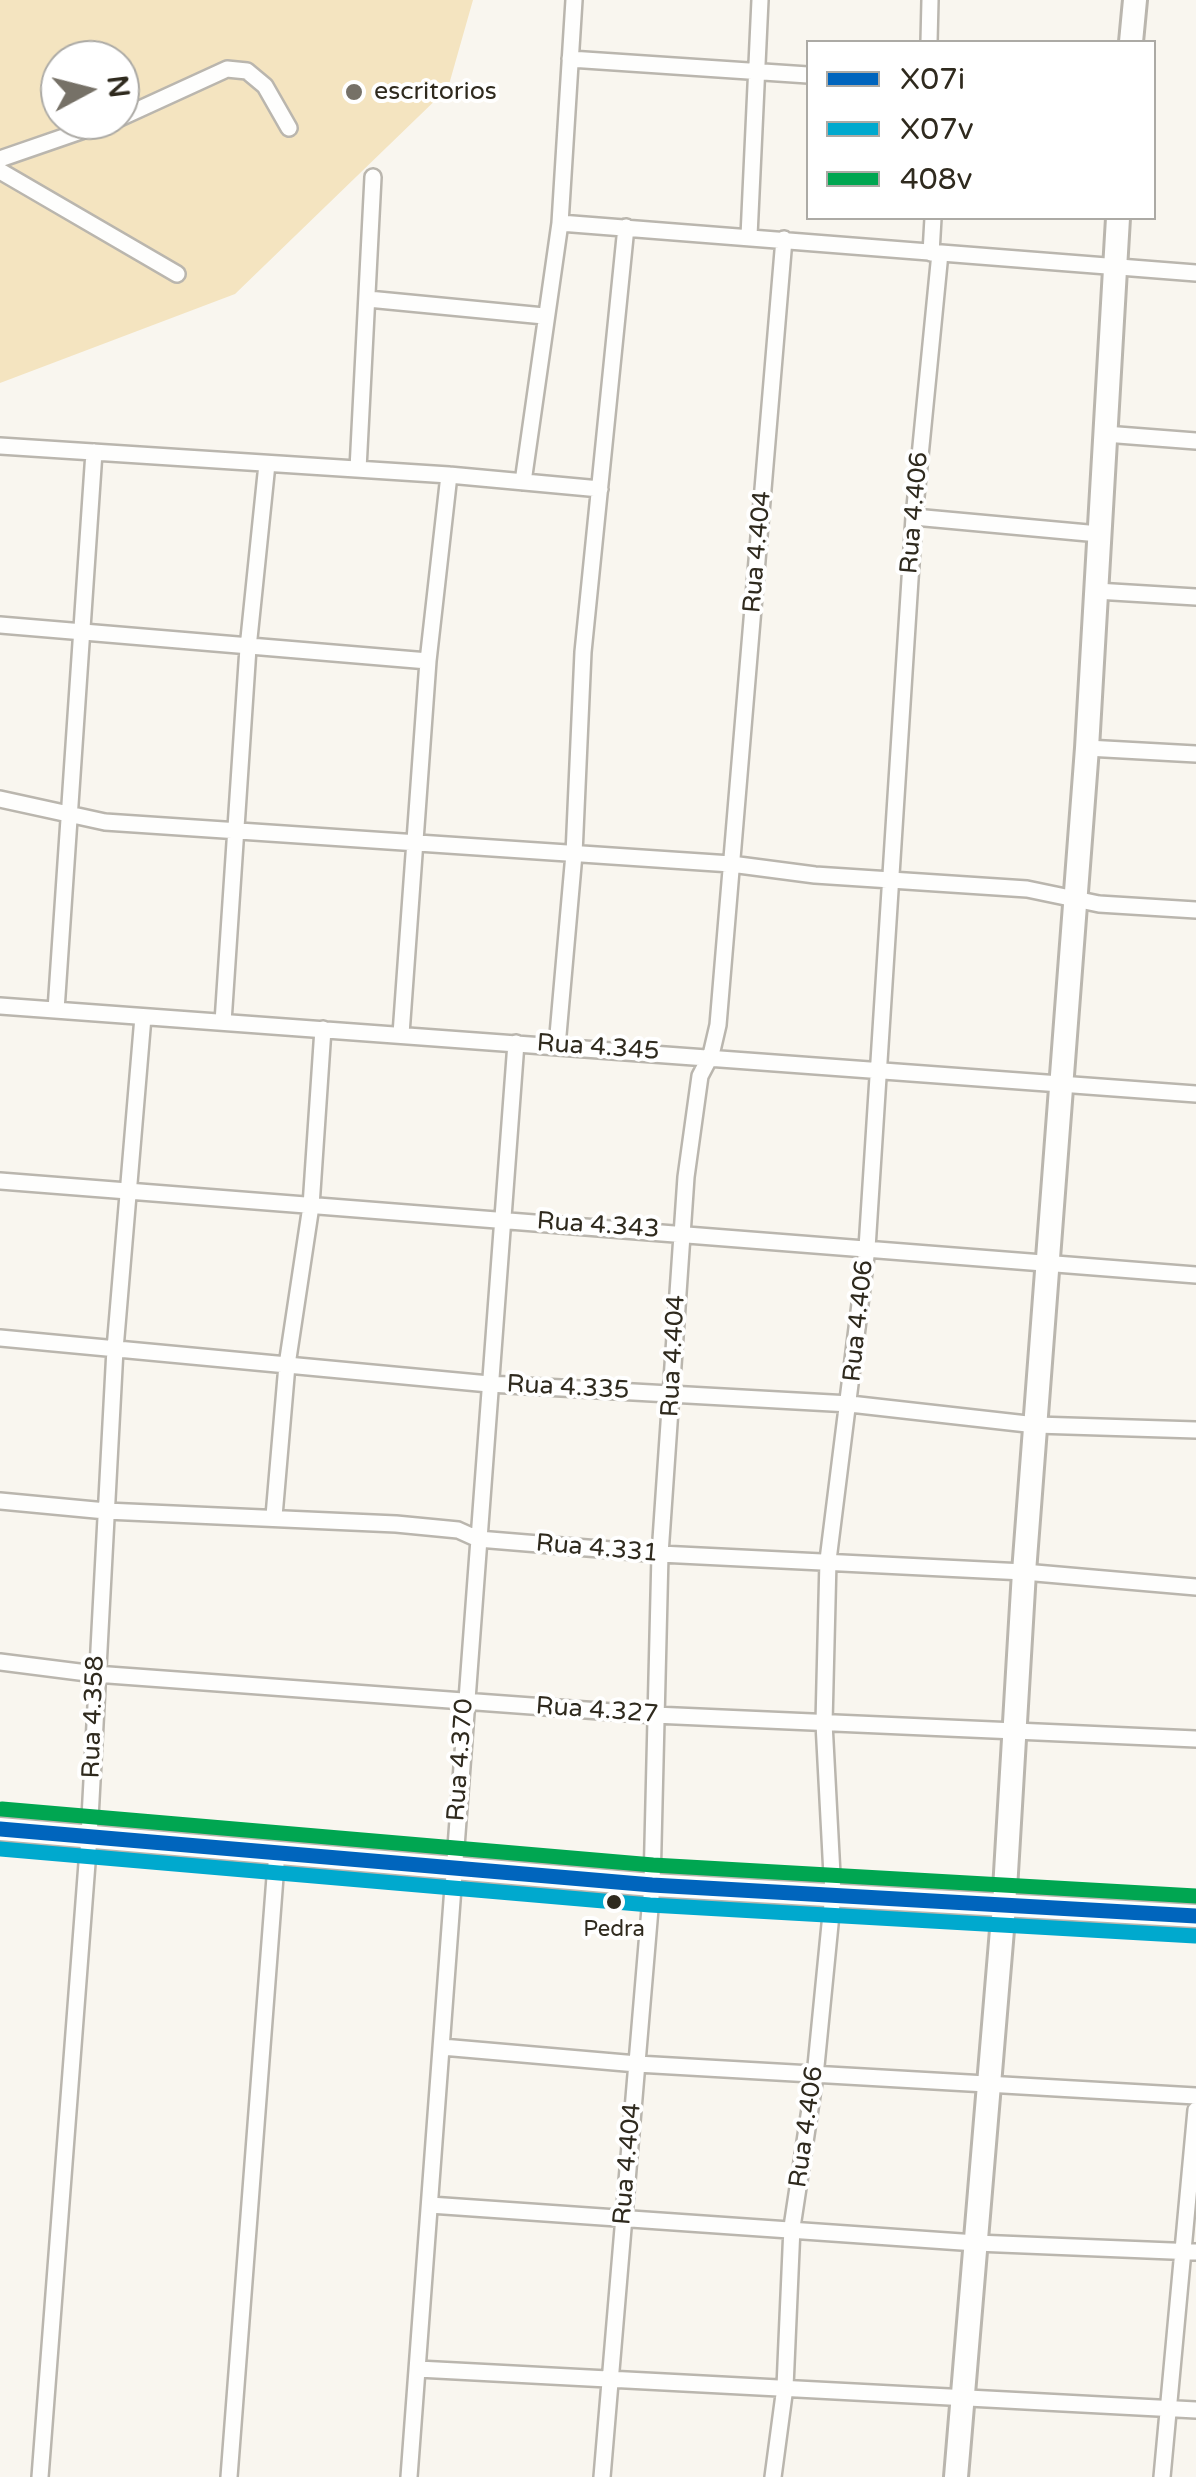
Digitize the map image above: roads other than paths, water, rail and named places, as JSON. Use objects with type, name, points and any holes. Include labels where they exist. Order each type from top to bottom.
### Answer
[{"type":"street","points":[[523,482],[560,223],[574,0]]},
{"type":"street","points":[[749,236],[760,0]]},
{"type":"street","points":[[928,40],[930,0]]},
{"type":"street","points":[[1132,40],[1135,0]]},
{"type":"street","points":[[570,60],[806,75]]},
{"type":"street","points":[[140,109],[227,69],[247,72],[265,86],[289,128]]},
{"type":"street","points":[[0,160],[56,140]]},
{"type":"street","points":[[0,171],[177,274]]},
{"type":"street","points":[[358,468],[373,177]]},
{"type":"street","name":"Rua 4.406","points":[[774,2477],[785,2387],[792,2227],[815,2076],[832,1894],[824,1723],[828,1560],[866,1248],[935,253],[933,220]]},
{"type":"street","points":[[956,2477],[1004,1906],[1072,900],[1087,748],[1118,220]]},
{"type":"street","points":[[560,223],[1196,273]]},
{"type":"street","points":[[557,1046],[574,854],[576,731],[626,227]]},
{"type":"street","name":"Rua 4.404","points":[[602,2477],[652,1885],[660,1554],[681,1232],[700,1076],[718,1025],[784,240]]},
{"type":"street","points":[[368,299],[544,316]]},
{"type":"street","points":[[1105,434],[1196,441]]},
{"type":"street","points":[[0,446],[358,468],[600,490]]},
{"type":"street","points":[[56,1010],[94,452]]},
{"type":"street","points":[[223,1022],[240,832],[248,648],[267,464]]},
{"type":"street","points":[[401,1034],[428,661],[449,475]]},
{"type":"street","points":[[914,516],[1100,534]]},
{"type":"street","points":[[1096,591],[1196,597]]},
{"type":"street","points":[[0,626],[428,661]]},
{"type":"street","points":[[1087,748],[1196,754]]},
{"type":"street","points":[[0,799],[104,822],[731,864],[890,881],[1027,889],[1072,900],[1196,910]]},
{"type":"street","name":"Rua 4.345","points":[[0,1006],[1196,1094]]},
{"type":"street","name":"Rua 4.358","points":[[40,2477],[89,1836],[94,1674],[115,1349],[144,1017]]},
{"type":"street","points":[[274,1516],[288,1365],[311,1206],[323,1029]]},
{"type":"street","name":"Rua 4.370","points":[[409,2477],[516,1043]]},
{"type":"street","name":"Rua 4.343","points":[[0,1181],[681,1232],[1047,1267],[1196,1275]]},
{"type":"street","name":"Rua 4.335","points":[[0,1338],[490,1384],[850,1404],[1036,1425],[1196,1430]]},
{"type":"street","name":"Rua 4.331","points":[[0,1501],[106,1511],[274,1516],[458,1530],[478,1539],[660,1554],[828,1560],[1196,1586]]},
{"type":"street","name":"Rua 4.327","points":[[0,1662],[94,1674],[654,1715],[1196,1739]]},
{"type":"street","points":[[0,1829],[455,1864],[652,1885],[1196,1916]]},
{"type":"street","points":[[229,2477],[276,1851]]},
{"type":"street","points":[[442,2047],[815,2076],[1196,2096]]},
{"type":"street","points":[[1162,2477],[1166,2408],[1189,2252],[1196,2110]]},
{"type":"street","points":[[430,2206],[792,2227],[976,2243],[1189,2252]]},
{"type":"street","points":[[418,2369],[1196,2410]]},
{"type":"place","name":"escritorios","points":[[354,92]]},
{"type":"place","name":"Pedra","points":[[614,1902]]}]
